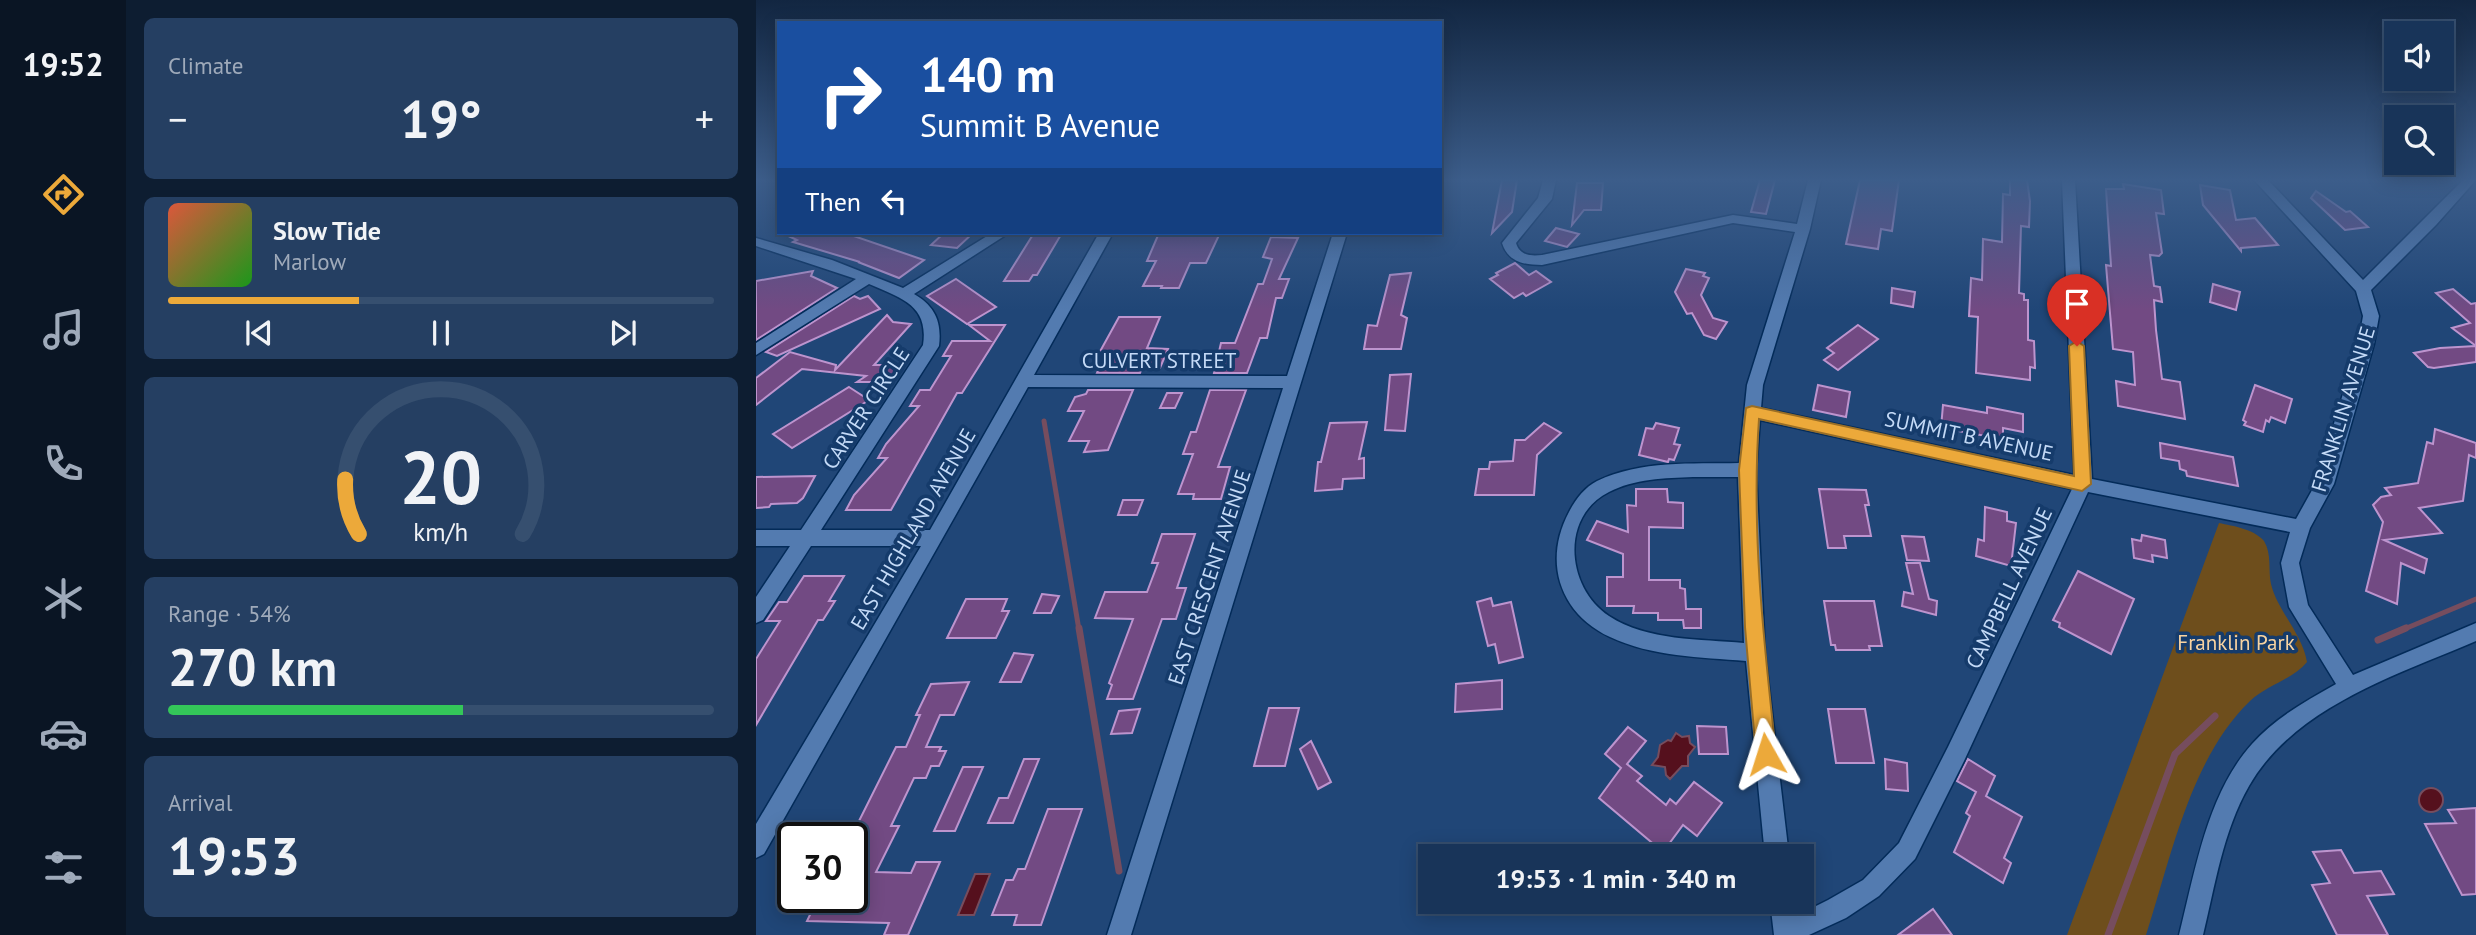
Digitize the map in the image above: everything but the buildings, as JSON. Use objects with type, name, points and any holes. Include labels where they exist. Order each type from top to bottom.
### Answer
[{"type":"street","points":[[1525,224],[1509,243],[1512,252],[1520,258],[1542,260],[1711,224]]},
{"type":"street","points":[[1765,224],[1803,229]]},
{"type":"street","points":[[1776,844],[1755,653],[1747,470],[1755,386],[1804,224]]},
{"type":"street","name":"CAMPBELL AVENUE","points":[[1786,934],[1837,909],[1871,888],[1907,851],[1956,754],[2082,484],[2071,224]]},
{"type":"street","name":"FRANKLIN AVENUE","points":[[2301,224],[2362,289],[2371,316],[2366,344],[2325,484],[2301,527],[2290,563],[2300,607],[2349,687]]},
{"type":"street","points":[[2362,289],[2429,224]]},
{"type":"street","points":[[903,294],[999,235]]},
{"type":"street","name":"EAST HIGHLAND AVENUE","points":[[756,846],[935,538],[1105,235]]},
{"type":"street","name":"EAST CRESCENT AVENUE","points":[[1119,935],[1339,235]]},
{"type":"street","name":"CARVER CIRCLE","points":[[756,614],[931,346],[933,336],[930,317],[924,309],[903,294],[768,240]]},
{"type":"street","points":[[756,350],[867,279]]},
{"type":"street","name":"CULVERT STREET","points":[[1024,381],[1295,382]]},
{"type":"street","name":"SUMMIT B AVENUE","points":[[1752,412],[2082,484],[2301,527]]},
{"type":"street","points":[[1747,470],[1650,473],[1601,487],[1590,497],[1567,532],[1563,560],[1565,575],[1582,605],[1596,618],[1616,630],[1668,643],[1755,653]]},
{"type":"street","points":[[756,538],[935,538]]},
{"type":"street","points":[[2191,935],[2220,823],[2242,776],[2266,743],[2291,723],[2349,687],[2476,632]]},
{"type":"street","points":[[1784,914],[1786,934]]},
{"type":"green space","name":"Franklin Park","points":[[2219,523],[2249,531],[2264,541],[2274,594],[2300,641],[2307,662],[2250,701],[2229,725],[2212,751],[2185,811],[2146,935],[2067,935]]},
{"type":"shaded area","points":[[1676,733],[1682,737],[1689,736],[1690,743],[1695,747],[1688,756],[1688,766],[1682,766],[1670,779],[1666,775],[1665,767],[1652,765],[1658,757],[1660,745],[1671,741]]},
{"type":"shaded area","points":[[2431,788],[2440,791],[2443,800],[2440,809],[2431,812],[2422,809],[2419,800],[2422,791]]},
{"type":"shaded area","points":[[975,874],[990,874],[974,915],[958,915]]},
{"type":"waterway","points":[[1044,421],[1079,630]]},
{"type":"waterway","points":[[2402,630],[2476,599]]},
{"type":"waterway","points":[[1079,628],[1119,871]]},
{"type":"waterway","points":[[2378,640],[2406,628]]},
{"type":"waterway","points":[[2108,935],[2175,754],[2215,716]]},
{"type":"route","points":[[1766,754],[1755,653],[1747,470],[1752,412],[2082,484],[2077,346]]}]
